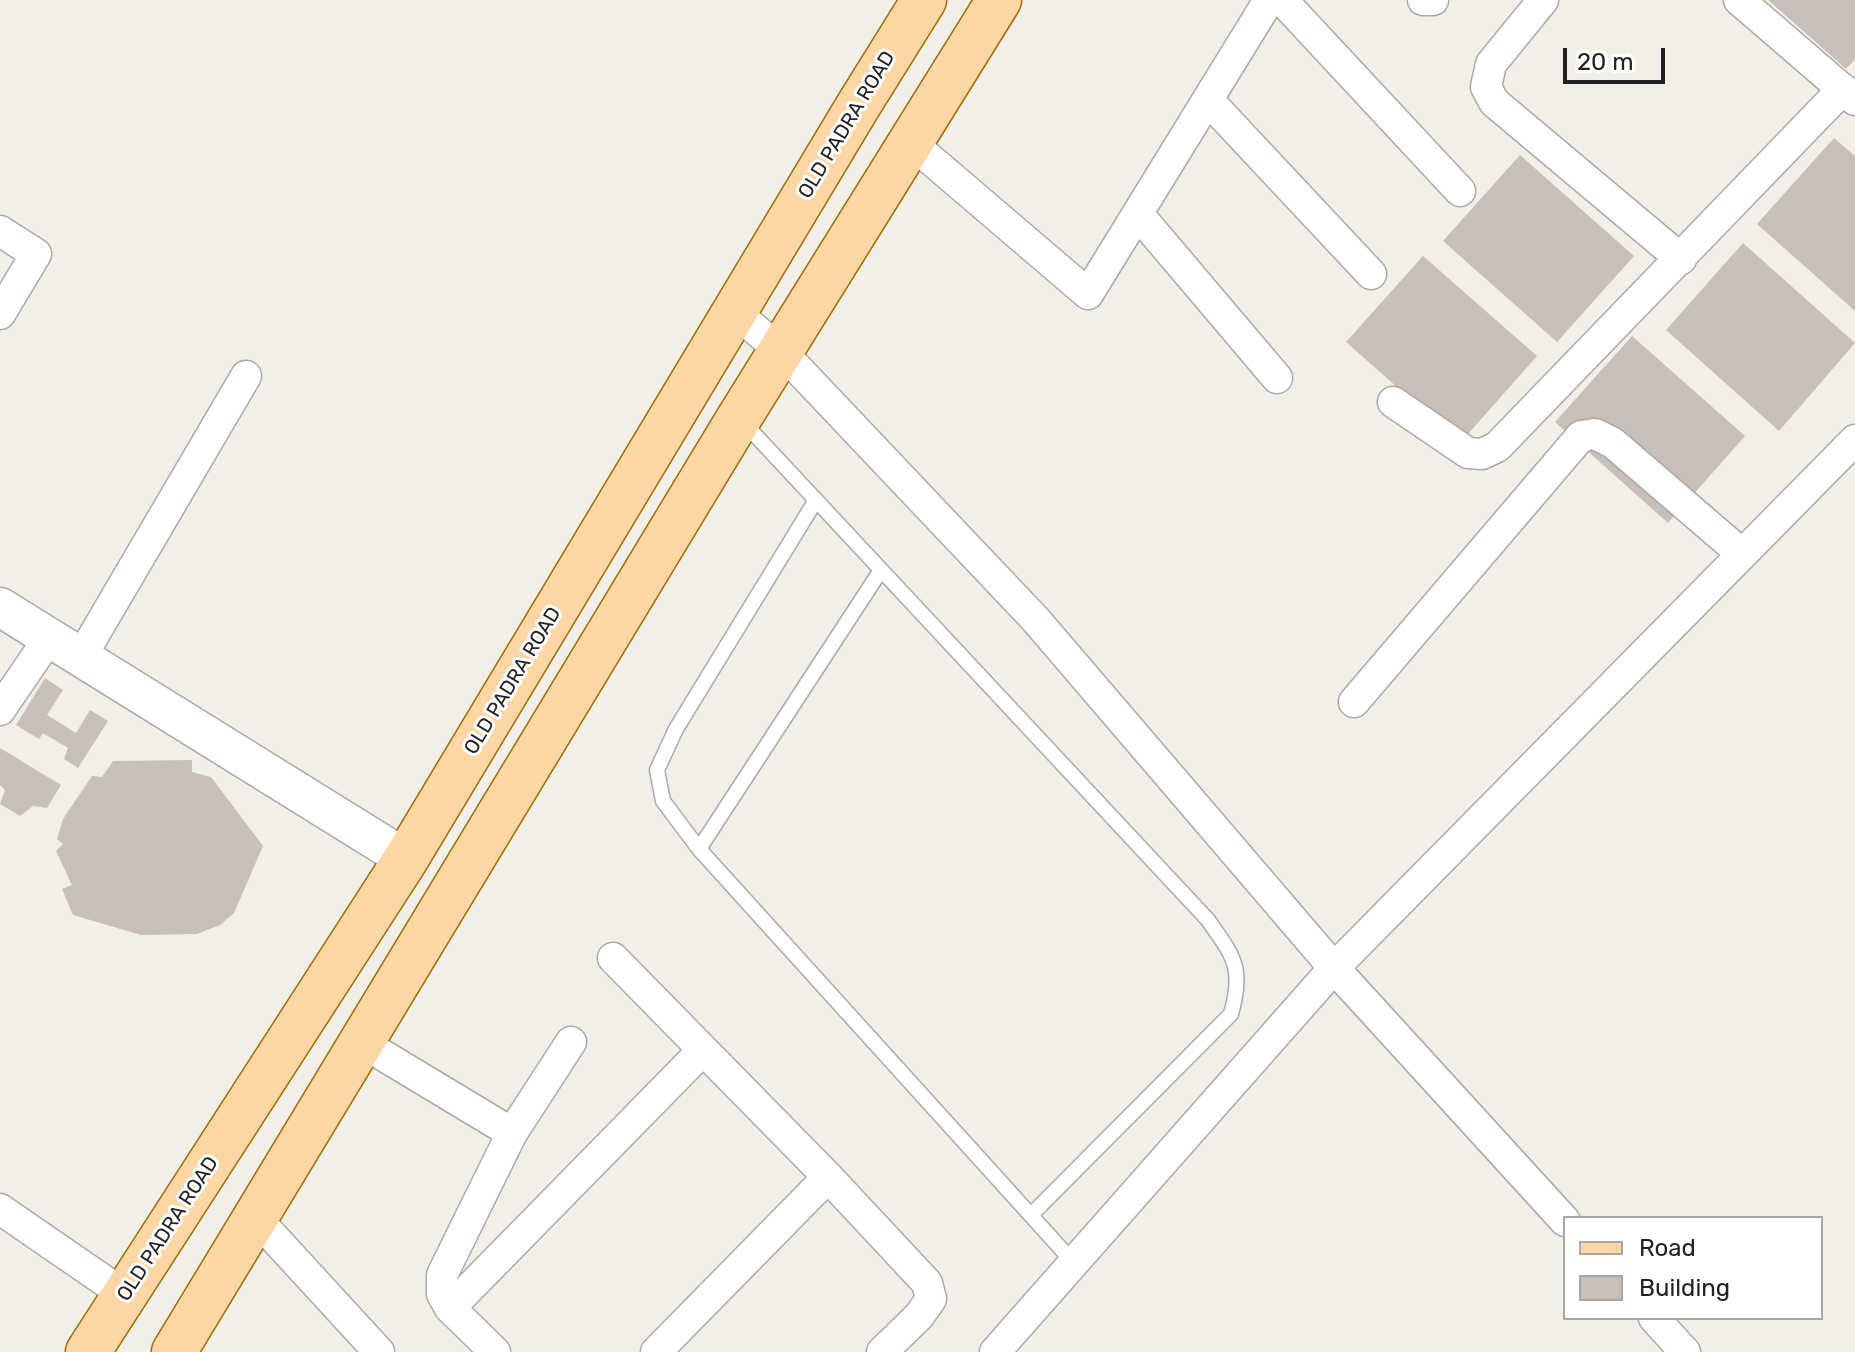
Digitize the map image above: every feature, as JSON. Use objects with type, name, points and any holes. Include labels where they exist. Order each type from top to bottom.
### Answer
[{"type":"main road","name":"OLD PADRA ROAD","points":[[88,1352],[406,859],[924,0]]},
{"type":"main road","points":[[174,1352],[739,418],[999,0]]},
{"type":"street","points":[[909,141],[1088,294],[1269,0]]},
{"type":"street","points":[[1282,0],[1460,191]]},
{"type":"street","points":[[1423,0],[1433,0]]},
{"type":"street","points":[[1543,0],[1491,64],[1486,87],[1494,102],[1681,259]]},
{"type":"street","points":[[1393,402],[1468,453],[1482,454],[1497,447],[1681,259],[1849,95],[1739,0]]},
{"type":"street","points":[[1208,100],[1371,274]]},
{"type":"street","points":[[1138,214],[1277,378]]},
{"type":"street","points":[[0,231],[36,254],[0,314]]},
{"type":"street","points":[[735,312],[782,352],[1036,620],[1334,968],[1563,1219]]},
{"type":"street","points":[[0,710],[65,647],[246,376]]},
{"type":"street","points":[[1354,702],[1581,436],[1595,434],[1613,443],[1742,554]]},
{"type":"street","points":[[995,1352],[1334,968],[1855,440]]},
{"type":"street","points":[[0,607],[406,859]]},
{"type":"street","points":[[613,958],[828,1177],[927,1283],[931,1299],[919,1316],[882,1352]]},
{"type":"street","points":[[361,1042],[512,1133]]},
{"type":"street","points":[[495,1352],[450,1308],[442,1294],[442,1275],[512,1133],[571,1042]]},
{"type":"street","points":[[450,1308],[703,1050]]},
{"type":"street","points":[[656,1352],[828,1177]]},
{"type":"street","points":[[0,1209],[125,1295]]},
{"type":"street","points":[[255,1217],[379,1352]]},
{"type":"street","points":[[1656,1320],[1685,1352]]},
{"type":"lane","points":[[739,418],[1208,920],[1232,954],[1239,986],[1231,1014],[1031,1215]]},
{"type":"lane","points":[[816,500],[676,729],[657,770],[663,801],[699,849],[1074,1263]]},
{"type":"lane","points":[[699,849],[881,570]]},
{"type":"building","points":[[1768,0],[1855,0],[1855,59],[1846,69]]},
{"type":"building","points":[[1834,138],[1855,156],[1855,311],[1757,224]]},
{"type":"building","points":[[1520,155],[1634,256],[1557,342],[1443,241]]},
{"type":"building","points":[[1743,243],[1855,343],[1779,431],[1666,330]]},
{"type":"building","points":[[1423,256],[1537,356],[1460,443],[1346,342]]},
{"type":"building","points":[[1632,336],[1745,436],[1668,523],[1555,422]]},
{"type":"building","points":[[45,678],[63,690],[47,715],[76,733],[90,710],[108,721],[78,768],[64,759],[68,748],[43,733],[39,739],[16,725]]},
{"type":"building","points":[[0,748],[61,785],[47,808],[33,806],[20,816],[0,804],[5,790],[0,785]]},
{"type":"building","points":[[192,760],[192,772],[211,777],[263,846],[234,913],[220,925],[197,934],[141,935],[73,915],[62,889],[72,885],[56,851],[63,844],[57,839],[63,819],[92,776],[102,777],[113,761]]}]
